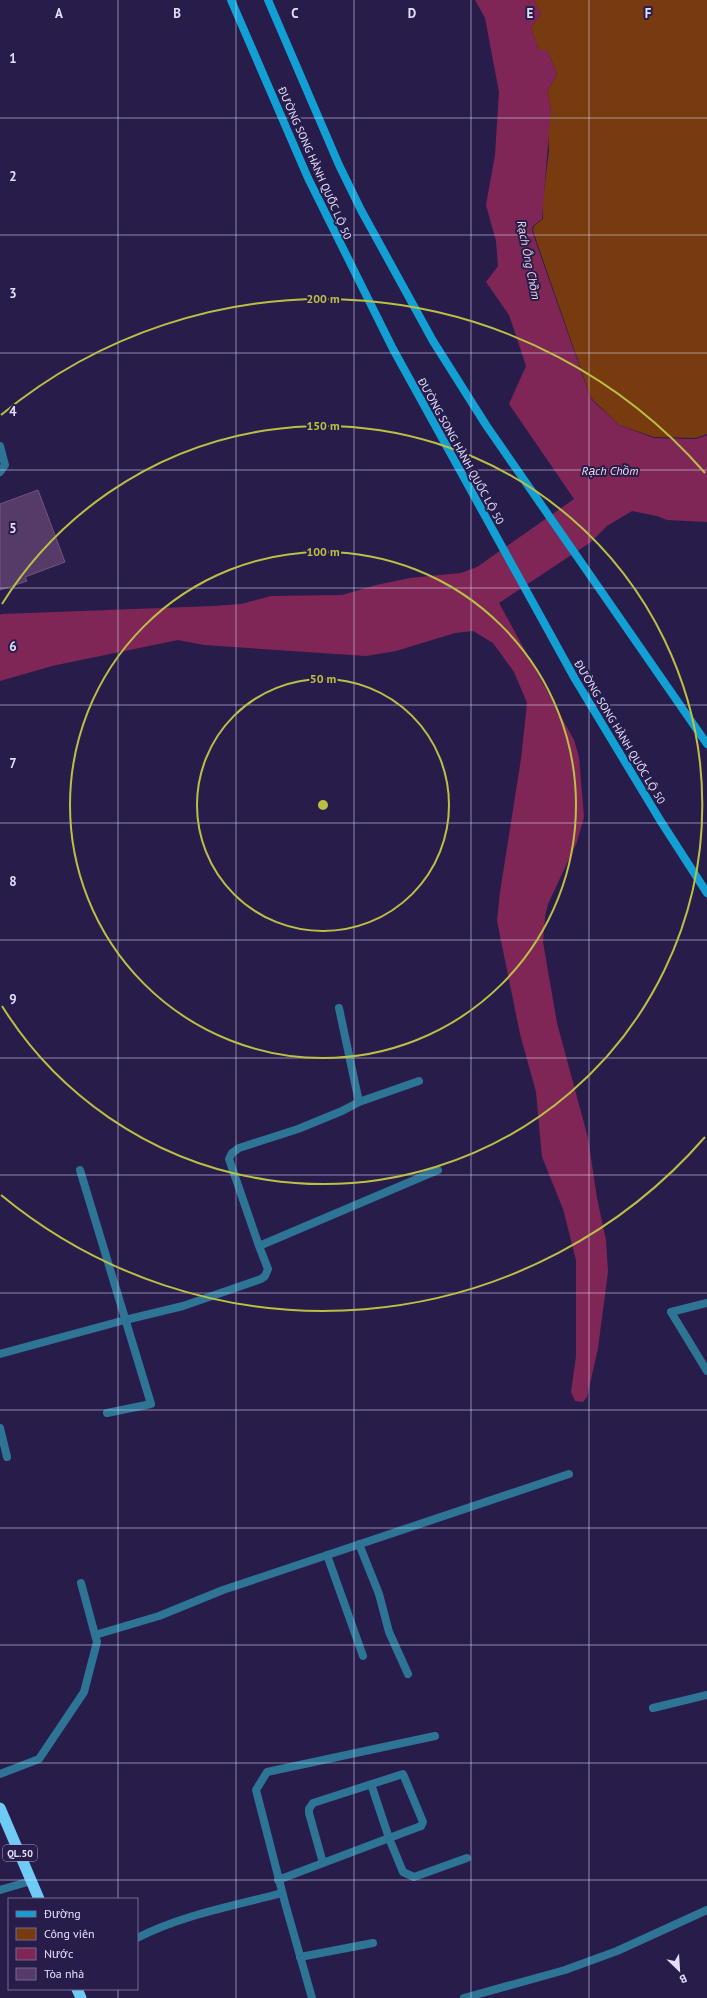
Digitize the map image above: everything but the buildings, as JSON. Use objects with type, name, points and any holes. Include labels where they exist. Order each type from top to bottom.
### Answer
[{"type":"highway","name":"QL.50","points":[[0,1808],[39,1898]]},
{"type":"main road","name":"ĐƯỜNG SONG HÀNH QUỐC LỘ 50","points":[[231,0],[308,178],[335,236],[393,349],[532,602],[614,745],[707,893]]},
{"type":"main road","name":"ĐƯỜNG SONG HÀNH QUỐC LỘ 50","points":[[268,0],[339,165],[404,292],[463,389],[548,515],[707,744]]},
{"type":"street","points":[[0,446],[5,465],[0,472]]},
{"type":"street","points":[[338,1008],[359,1102]]},
{"type":"street","points":[[0,1354],[183,1306],[261,1279],[268,1269],[258,1246],[229,1159],[232,1153],[239,1148],[298,1129],[342,1111],[359,1102],[419,1081]]},
{"type":"street","points":[[80,1170],[151,1404],[107,1413]]},
{"type":"street","points":[[258,1246],[438,1170]]},
{"type":"street","points":[[707,1303],[671,1312],[707,1371]]},
{"type":"street","points":[[0,1428],[7,1457]]},
{"type":"street","points":[[95,1635],[160,1616],[223,1590],[569,1474]]},
{"type":"street","points":[[359,1544],[379,1594],[389,1632],[408,1674]]},
{"type":"street","points":[[328,1555],[363,1656]]},
{"type":"street","points":[[0,1774],[39,1758],[84,1692],[97,1642],[81,1582]]},
{"type":"street","points":[[653,1708],[707,1695]]},
{"type":"street","points":[[312,1998],[278,1880],[256,1790],[267,1772],[435,1736]]},
{"type":"street","points":[[278,1880],[421,1826],[423,1822],[403,1774],[313,1804],[311,1806],[309,1813],[323,1863]]},
{"type":"street","points":[[371,1784],[389,1838],[403,1872],[414,1877],[467,1858]]},
{"type":"street","points":[[0,1890],[31,1881]]},
{"type":"street","points":[[138,1938],[157,1928],[183,1919],[282,1893]]},
{"type":"street","points":[[464,1998],[566,1970],[616,1951],[707,1910]]},
{"type":"street","points":[[300,1957],[373,1943]]},
{"type":"green space","points":[[534,0],[707,0],[707,434],[696,438],[654,437],[619,425],[591,398],[533,231],[534,226],[543,219],[543,199],[549,151],[548,129],[551,108],[547,92],[557,74],[547,50],[539,50],[531,28],[541,14]]},
{"type":"water","name":"Rạch Chồm","points":[[475,0],[534,0],[541,14],[531,28],[539,50],[547,50],[557,74],[547,92],[551,108],[542,219],[533,226],[532,231],[591,399],[619,425],[654,438],[696,439],[707,435],[707,522],[667,520],[657,516],[632,511],[607,526],[591,542],[499,603],[574,740],[579,757],[584,817],[577,842],[548,904],[545,917],[543,942],[557,1023],[588,1138],[597,1198],[606,1240],[608,1272],[598,1348],[587,1397],[583,1402],[575,1401],[571,1392],[576,1356],[576,1260],[563,1209],[542,1157],[536,1092],[520,1034],[497,921],[500,892],[521,759],[527,703],[514,672],[493,643],[473,631],[455,633],[396,651],[366,656],[204,645],[178,640],[52,666],[0,681],[0,615],[2,614],[214,606],[241,604],[271,596],[342,595],[376,585],[410,578],[461,573],[477,567],[574,499],[509,404],[526,366],[509,315],[486,282],[498,266],[496,241],[486,205],[495,155],[499,92],[485,18]]},
{"type":"water label","name":"Rạch Ông Chồm","points":[[529,260]]}]
